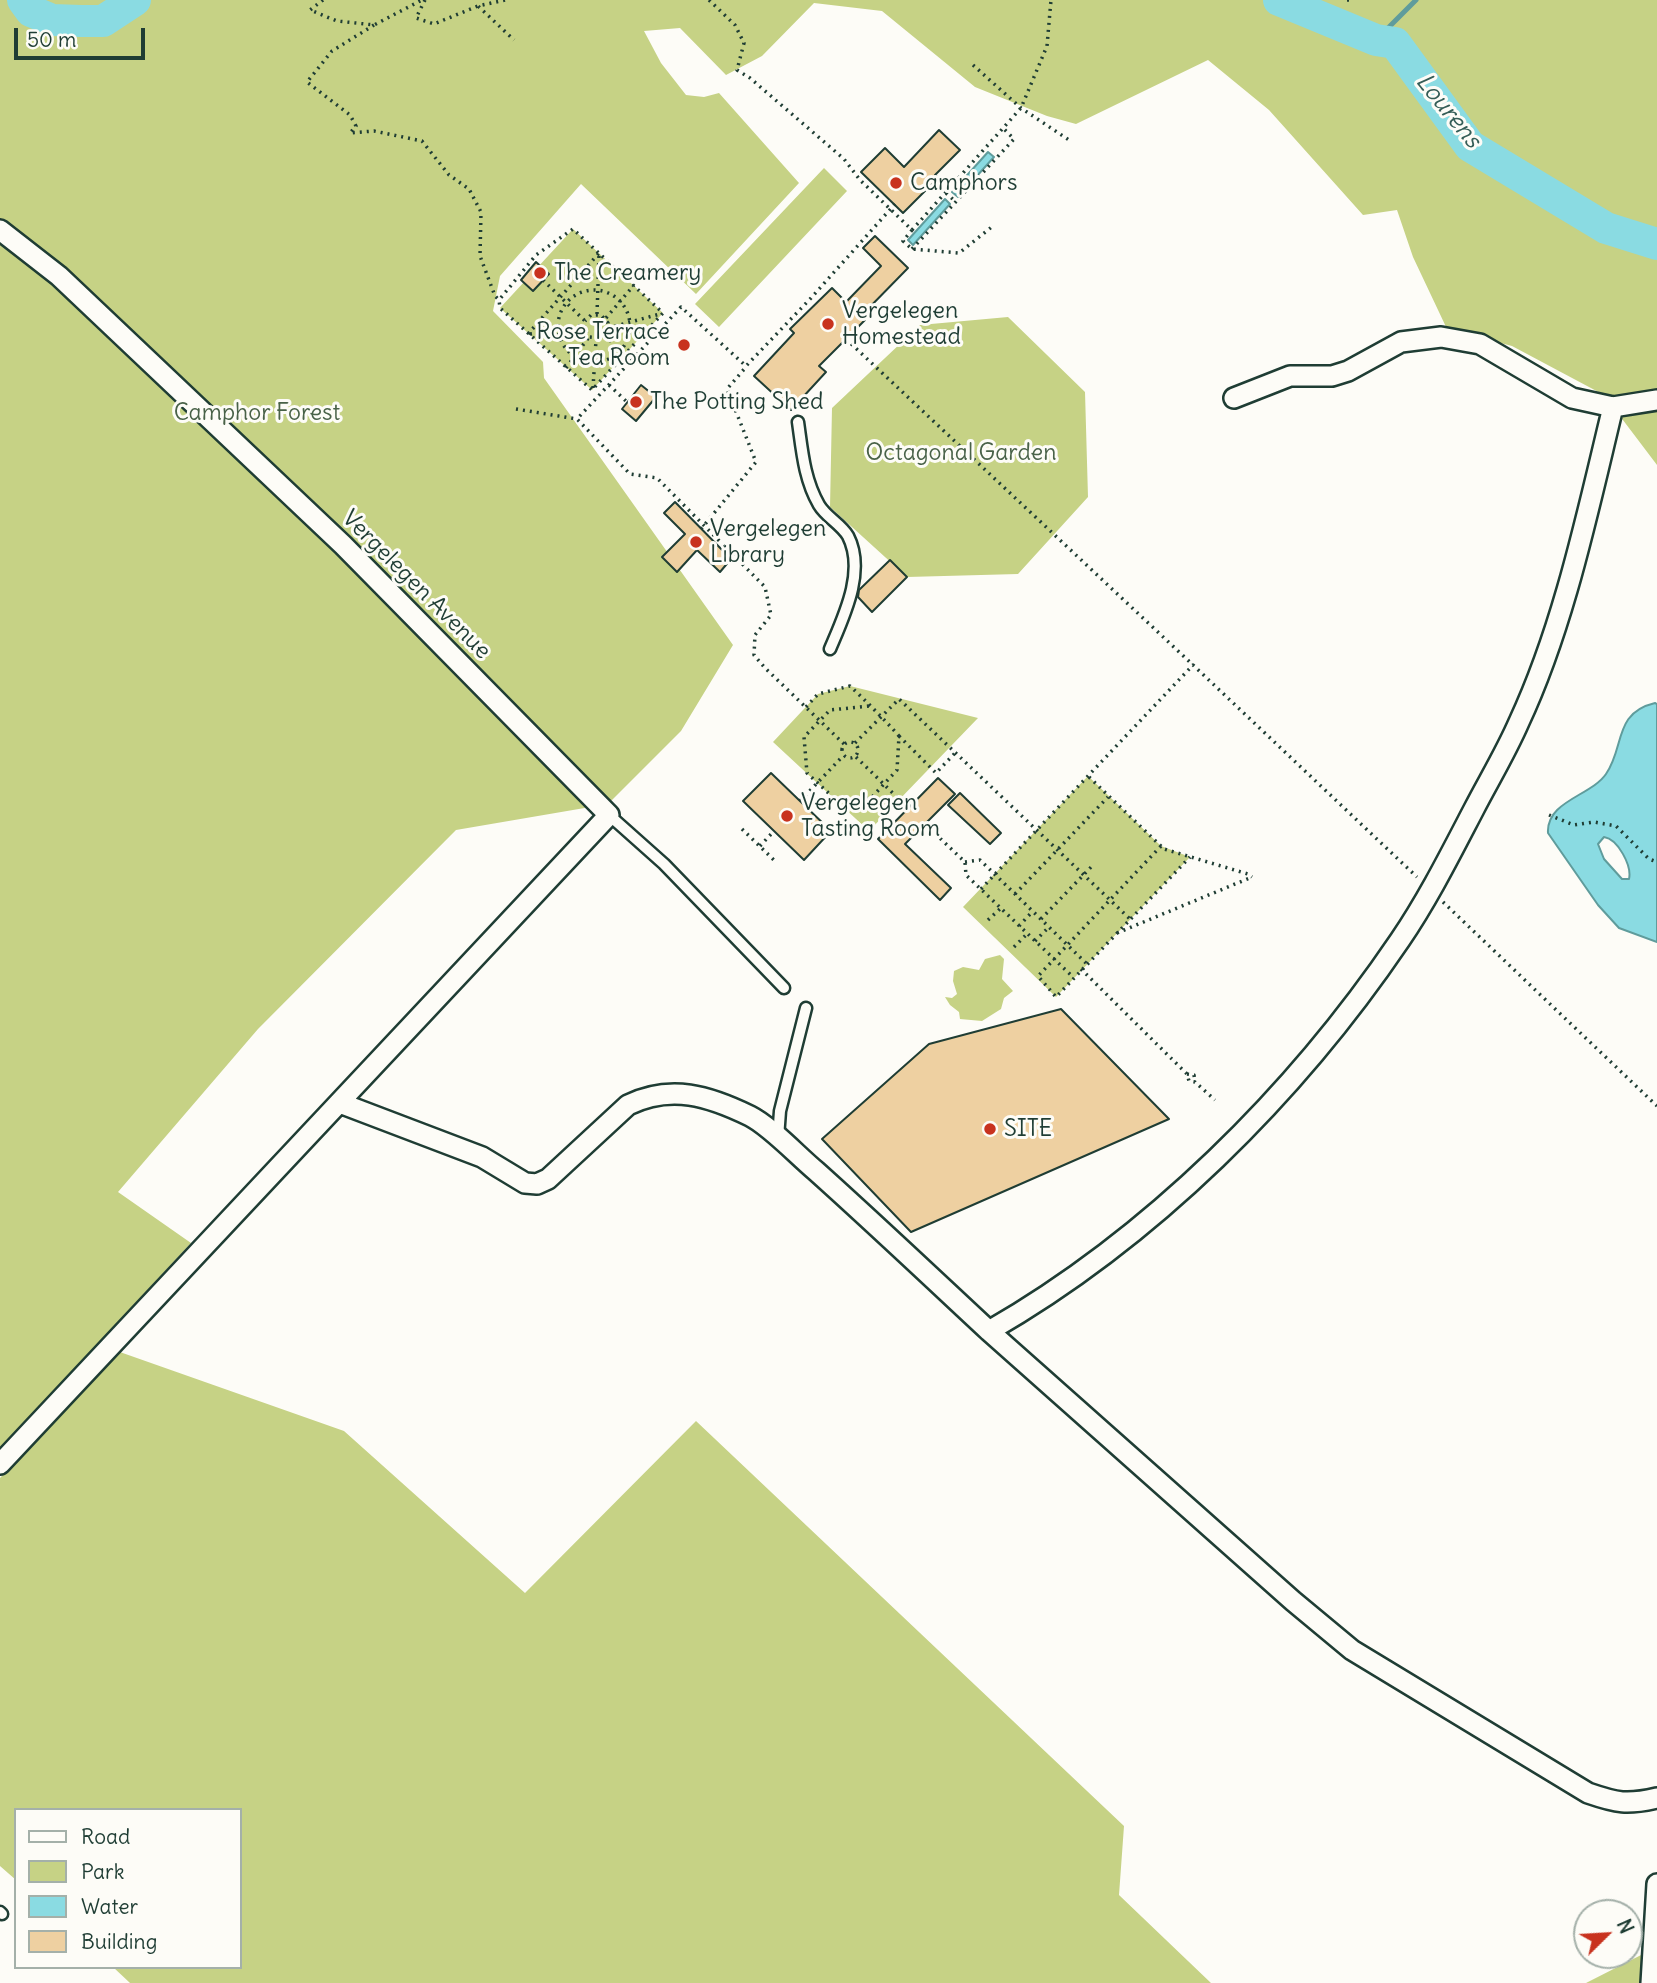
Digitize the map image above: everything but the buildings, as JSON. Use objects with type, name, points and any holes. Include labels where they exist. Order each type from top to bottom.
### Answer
[{"type":"street","name":"Vergelegen Avenue","points":[[0,230],[59,275],[332,535],[609,815]]},
{"type":"street","points":[[1234,398],[1290,376],[1332,376],[1348,371],[1401,342],[1441,337],[1480,344],[1572,398],[1613,407],[1657,400]]},
{"type":"street","points":[[989,1331],[1033,1306],[1124,1240],[1193,1181],[1251,1123],[1307,1060],[1401,939],[1520,722],[1547,650],[1581,539],[1613,407]]},
{"type":"street","points":[[0,1464],[609,815]]},
{"type":"street","points":[[340,1103],[482,1157],[519,1181],[531,1184],[548,1179],[628,1105],[654,1095],[682,1093],[697,1096],[753,1117],[873,1222],[989,1331],[1293,1601],[1352,1650],[1588,1793],[1617,1803],[1657,1798]]},
{"type":"street","points":[[1651,1983],[1657,1884]]},
{"type":"lane","points":[[799,422],[806,476],[820,506],[847,534],[856,558],[848,608],[830,649]]},
{"type":"lane","name":"Vergelegen Avenue","points":[[609,815],[664,864],[784,988]]},
{"type":"lane","points":[[778,1138],[780,1111],[806,1009]]},
{"type":"path","points":[[323,0],[310,10],[337,21],[374,25]]},
{"type":"path","points":[[424,0],[374,25],[332,51],[307,82],[351,115],[356,126],[350,133],[374,131],[422,141],[449,175],[469,189],[481,212],[480,256],[500,308],[592,390]]},
{"type":"path","points":[[424,0],[416,18],[434,24],[478,6],[505,0]]},
{"type":"path","points":[[709,0],[735,25],[744,43],[737,70],[750,78],[844,159],[860,180],[912,230]]},
{"type":"path","points":[[993,226],[959,253],[912,249],[903,241],[1021,107],[1047,46],[1051,0]]},
{"type":"path","points":[[1347,0],[1354,0]]},
{"type":"path","points":[[478,6],[514,40]]},
{"type":"path","points":[[973,65],[1021,107],[1072,142]]},
{"type":"path","points":[[912,249],[1014,139],[1004,129]]},
{"type":"path","points":[[946,193],[956,202]]},
{"type":"path","points":[[702,527],[756,463],[727,389],[895,204]]},
{"type":"path","points":[[499,300],[536,256],[573,229],[663,313]]},
{"type":"path","points":[[597,314],[599,253]]},
{"type":"path","points":[[528,334],[599,253]]},
{"type":"path","points":[[543,280],[584,323],[589,337]]},
{"type":"path","points":[[589,337],[596,339],[605,335],[608,328],[606,318],[634,285]]},
{"type":"path","points":[[598,288],[624,304],[631,322],[628,340],[622,353],[595,363],[575,357],[561,342],[558,330],[559,315],[566,303],[582,291],[598,288]]},
{"type":"path","points":[[806,304],[813,307]]},
{"type":"path","points":[[577,419],[681,307],[746,366]]},
{"type":"path","points":[[608,328],[663,313]]},
{"type":"path","points":[[592,390],[622,353],[663,313]]},
{"type":"path","points":[[528,334],[584,323],[591,315],[597,314],[606,318]]},
{"type":"path","points":[[605,335],[630,361]]},
{"type":"path","points":[[566,368],[589,337]]},
{"type":"path","points":[[592,390],[596,339]]},
{"type":"path","points":[[846,339],[1194,665],[1657,1106]]},
{"type":"path","points":[[609,385],[627,402]]},
{"type":"path","points":[[516,409],[577,419],[630,474],[657,478],[702,527],[765,587],[771,615],[755,635],[754,655],[844,744]]},
{"type":"path","points":[[981,889],[1194,665]]},
{"type":"path","points":[[806,707],[818,694],[850,686],[936,773],[956,752]]},
{"type":"path","points":[[844,744],[855,743],[899,699],[1130,919]]},
{"type":"path","points":[[870,706],[830,710],[804,737],[807,773],[836,800],[872,797],[897,770],[899,736]]},
{"type":"path","points":[[855,743],[858,751],[856,757]]},
{"type":"path","points":[[844,744],[841,751],[844,756],[849,759],[856,757]]},
{"type":"path","points":[[800,801],[844,756]]},
{"type":"path","points":[[856,757],[908,808]]},
{"type":"path","points":[[1088,776],[1161,846],[1252,877],[1115,934]]},
{"type":"path","points":[[1015,894],[1108,797]]},
{"type":"path","points":[[1549,815],[1574,825],[1605,822],[1616,826],[1649,859],[1657,862]]},
{"type":"path","points":[[925,824],[965,862],[966,875],[1073,977]]},
{"type":"path","points":[[742,829],[776,862]]},
{"type":"path","points":[[760,846],[774,831]]},
{"type":"path","points":[[1161,846],[1038,976],[1056,997],[1190,857]]},
{"type":"path","points":[[965,862],[980,860],[1087,963]]},
{"type":"path","points":[[1041,919],[1094,864]]},
{"type":"path","points":[[988,920],[1000,908]]},
{"type":"path","points":[[1019,926],[1033,911]]},
{"type":"path","points":[[1035,941],[1049,927]]},
{"type":"path","points":[[1014,947],[1027,934]]},
{"type":"path","points":[[1081,969],[1187,1074],[1189,1081],[1195,1082],[1214,1100]]},
{"type":"green space","name":"Camphor Forest","points":[[0,0],[1657,0],[1657,465],[1604,395],[1512,346],[1447,329],[1413,257],[1397,210],[1363,215],[1269,110],[1208,60],[1076,124],[1047,116],[975,87],[882,11],[814,3],[762,56],[726,75],[680,28],[644,31],[661,63],[686,95],[704,97],[719,93],[799,183],[696,294],[581,184],[500,276],[493,311],[543,362],[544,378],[733,645],[681,731],[608,804],[456,830],[258,1029],[118,1192],[191,1243],[0,1449]]},
{"type":"green space","points":[[824,168],[847,191],[719,327],[695,304]]},
{"type":"green space","points":[[573,229],[663,313],[592,390],[500,308]]},
{"type":"green space","name":"Octagonal Garden","points":[[1008,317],[1085,392],[1088,497],[1018,574],[907,577],[830,507],[832,408],[920,325]]},
{"type":"green space","points":[[850,686],[978,718],[869,831],[773,742],[818,694]]},
{"type":"green space","points":[[1088,776],[1161,846],[1190,857],[1056,997],[963,907]]},
{"type":"green space","points":[[1000,955],[1004,959],[1002,979],[1013,991],[1004,998],[1001,1009],[982,1021],[960,1019],[959,1012],[945,997],[952,998],[957,994],[953,981],[954,971],[963,967],[979,970],[985,959]]},
{"type":"green space","points":[[117,1351],[344,1431],[525,1593],[696,1421],[1124,1826],[1119,1895],[1211,1983],[130,1983],[115,1969],[242,1969],[242,1808],[14,1808],[14,1878],[0,1866],[0,1478]]},
{"type":"green space","points":[[1647,1952],[1645,1983],[1586,1983],[1614,1969],[1643,1969],[1643,1954]]},
{"type":"water","points":[[988,152],[994,157],[958,197],[952,192]]},
{"type":"water","points":[[945,199],[950,204],[913,245],[908,240]]},
{"type":"water","points":[[1657,704],[1657,942],[1619,928],[1598,905],[1548,833],[1549,822],[1554,813],[1599,782],[1606,774],[1626,723],[1642,708]],"holes":[[[1604,837],[1623,854],[1629,879],[1622,879],[1604,859],[1598,844]]]},
{"type":"waterway","name":"Lourens","points":[[23,0],[31,11],[52,20],[81,21],[103,21],[135,0]]},
{"type":"waterway","name":"Lourens","points":[[1279,0],[1376,40],[1395,43],[1470,146],[1606,228],[1657,244]]},
{"type":"waterway","points":[[1376,40],[1416,0]]},
{"type":"place","name":"Camphors","points":[[896,183]]},
{"type":"place","name":"The Creamery","points":[[540,273]]},
{"type":"place","name":"Vergelegen Homestead","points":[[828,324]]},
{"type":"place","name":"Rose Terrace Tea Room","points":[[684,345]]},
{"type":"place","name":"The Potting Shed","points":[[636,402]]},
{"type":"place","name":"Vergelegen Library","points":[[696,542]]},
{"type":"place","name":"Vergelegen Tasting Room","points":[[787,816]]},
{"type":"place","name":"SITE","points":[[990,1129]]}]
